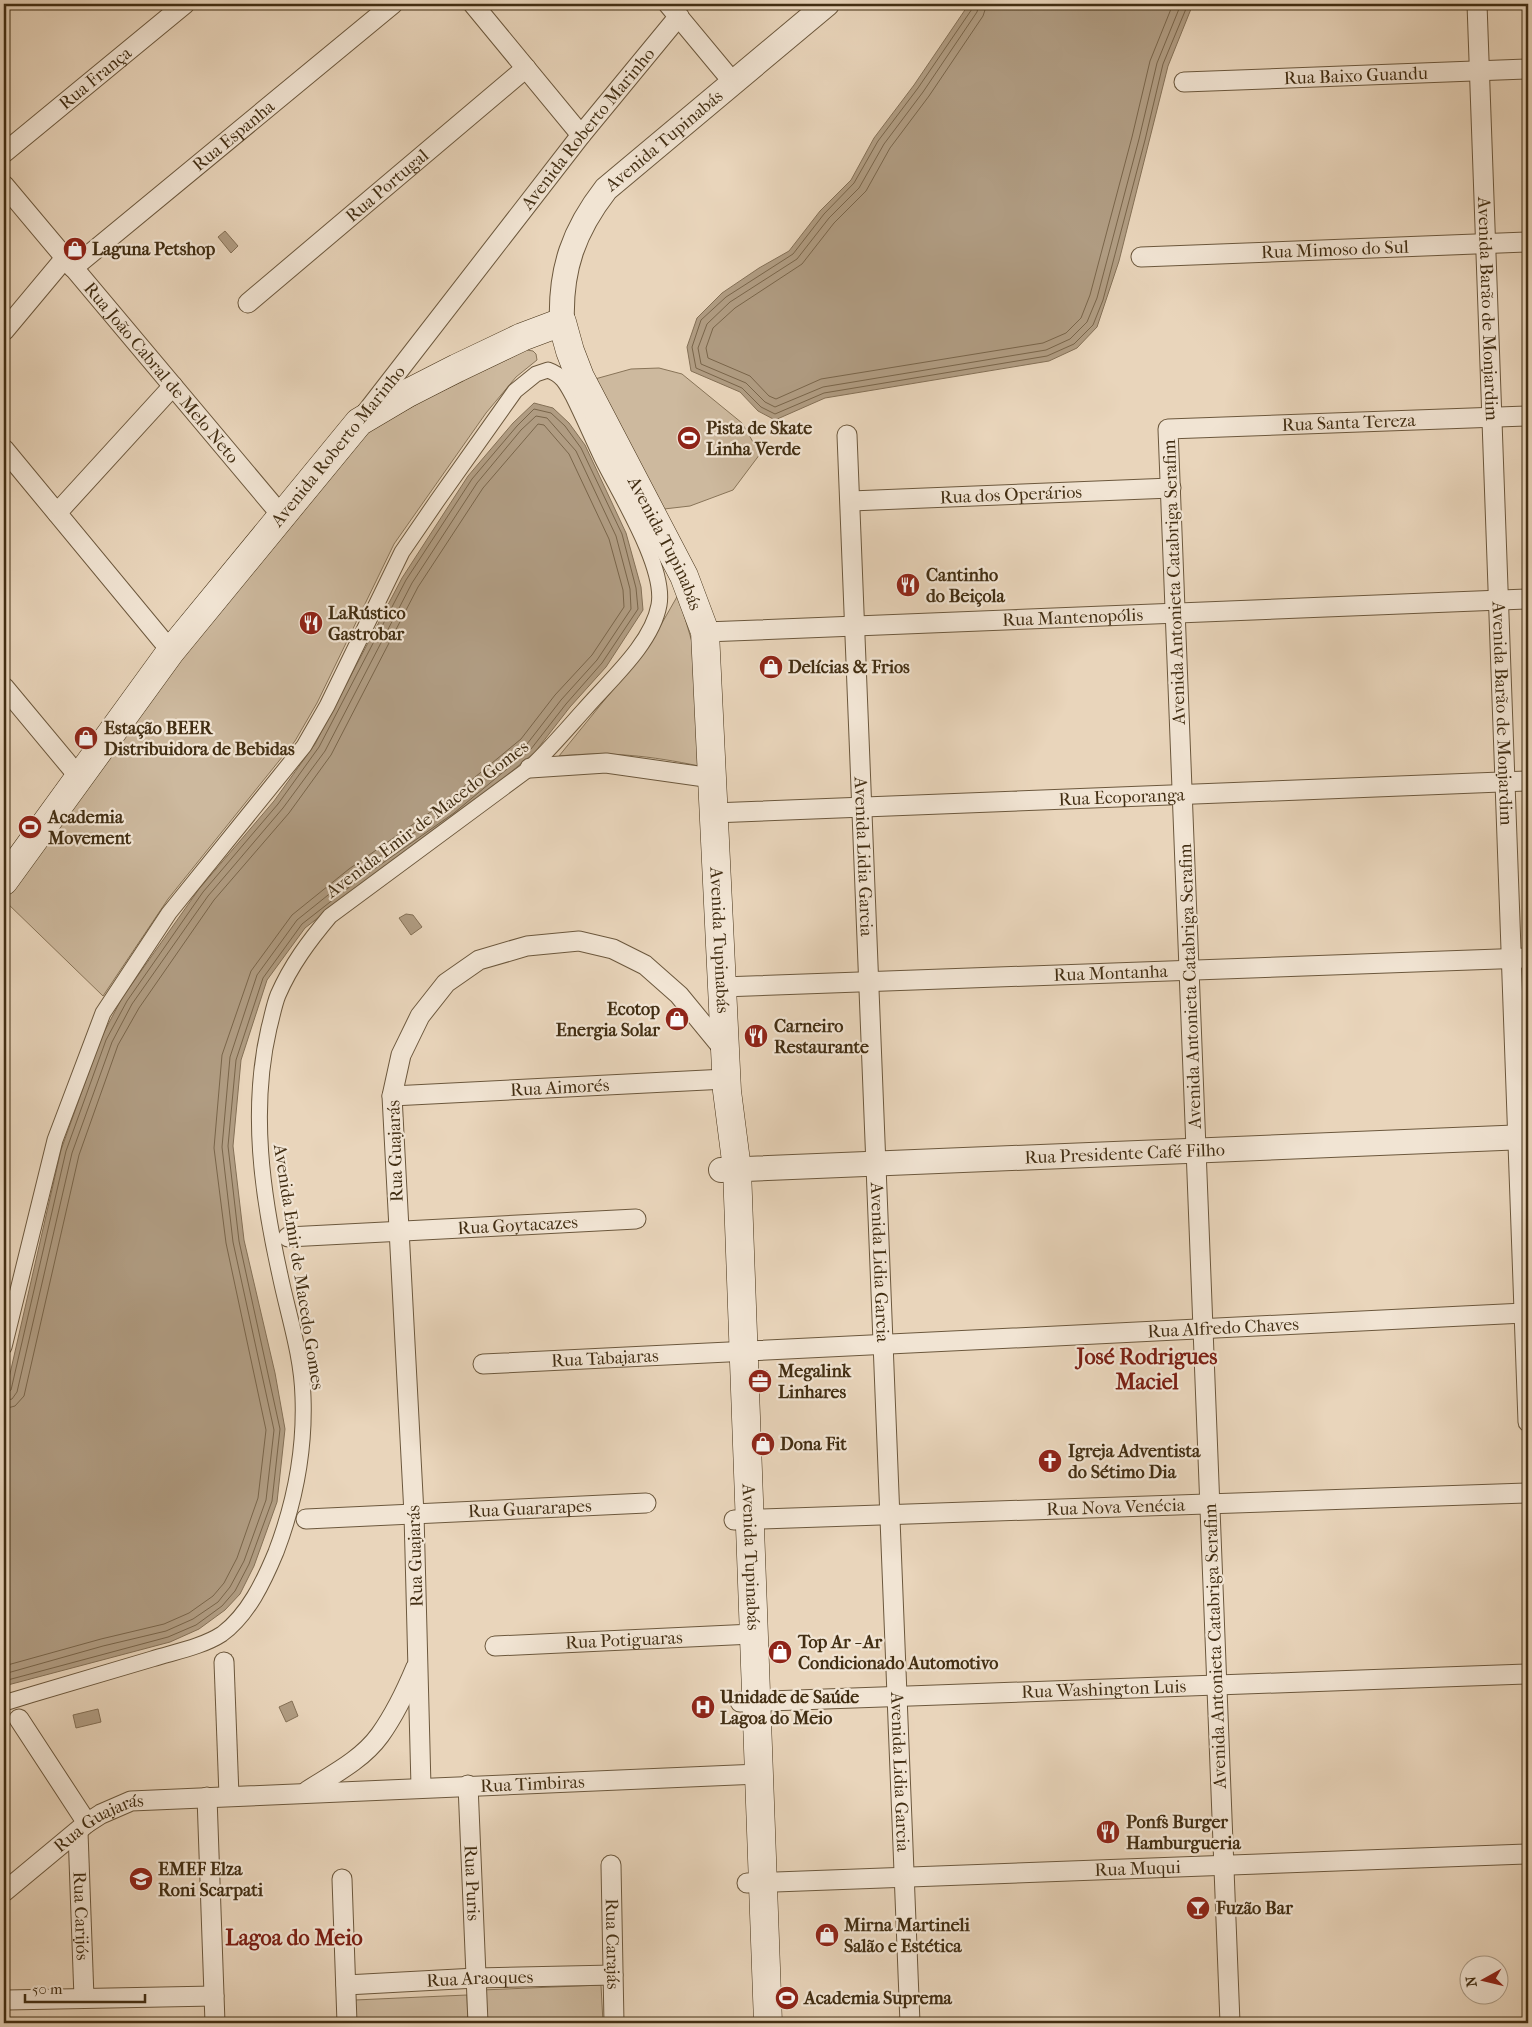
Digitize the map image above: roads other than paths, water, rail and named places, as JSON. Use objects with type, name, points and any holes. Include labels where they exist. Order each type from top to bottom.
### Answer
[{"type":"main road","points":[[359,422],[408,393],[457,368],[562,322]]},
{"type":"main road","name":"Avenida Tupinabás","points":[[562,322],[570,351],[580,376],[680,568],[705,632],[725,1051],[755,1883],[768,2023]]},
{"type":"main road","name":"Avenida Roberto Marinho","points":[[6,874],[171,651],[359,422]]},
{"type":"main road","name":"Avenida Tupinabás","points":[[752,2023],[755,1883]]},
{"type":"street","name":"Rua França","points":[[4,153],[185,4]]},
{"type":"street","name":"Rua Espanha","points":[[4,330],[69,263],[393,4]]},
{"type":"street","points":[[473,4],[581,135]]},
{"type":"street","name":"Avenida Tupinabás","points":[[562,322],[561,300],[570,253],[577,231],[606,189],[732,81],[827,4]]},
{"type":"street","name":"Avenida Barão de Monjardim","points":[[1477,4],[1505,782],[1520,958],[1525,1264],[1524,1313],[1528,1381],[1528,1422]]},
{"type":"street","points":[[674,10],[732,81]]},
{"type":"street","name":"Avenida Roberto Marinho","points":[[359,422],[581,135],[674,10]]},
{"type":"street","name":"Rua Portugal","points":[[248,302],[526,68]]},
{"type":"street","name":"Rua Baixo Guandu","points":[[1184,82],[1528,70]]},
{"type":"street","name":"Rua João Cabral de Melo Neto","points":[[4,185],[282,516]]},
{"type":"street","name":"Rua Mimoso do Sul","points":[[1141,257],[1528,242]]},
{"type":"street","name":"Avenida Emir de Macedo Gomes","points":[[4,1347],[55,1140],[103,1013],[169,913],[304,746],[327,706],[402,552],[515,391],[536,374],[548,370],[564,378],[646,544],[657,581],[659,605],[652,626],[620,671],[549,750],[530,768],[330,916],[292,966],[277,997],[265,1046],[259,1134],[263,1183],[279,1273],[295,1341],[303,1404],[298,1477],[289,1519],[268,1573],[248,1606],[232,1626],[218,1636],[176,1651],[4,1703]]},
{"type":"street","points":[[57,513],[173,386]]},
{"type":"street","name":"Rua Santa Tereza","points":[[1168,429],[1528,416]]},
{"type":"street","name":"Avenida Antonieta Catabriga Serafim","points":[[1168,429],[1230,2023]]},
{"type":"street","name":"Avenida Lidia Garcia","points":[[847,435],[910,2023]]},
{"type":"street","points":[[4,449],[171,651]]},
{"type":"street","name":"Rua dos Operários","points":[[851,501],[1171,488]]},
{"type":"street","name":"Rua Mantenopólis","points":[[705,632],[1528,599]]},
{"type":"street","points":[[4,687],[79,777]]},
{"type":"street","points":[[530,768],[606,763],[712,778]]},
{"type":"street","name":"Rua Ecoporanga","points":[[714,813],[1528,781]]},
{"type":"street","name":"Rua Guajarás","points":[[421,1788],[414,1514],[392,1096],[401,1055],[420,1016],[446,983],[480,960],[527,946],[578,941],[613,950],[645,965],[679,995],[725,1051]]},
{"type":"street","name":"Rua Montanha","points":[[722,988],[1520,958]]},
{"type":"street","name":"Rua Aimorés","points":[[392,1096],[726,1085]]},
{"type":"street","name":"Rua Presidente Café Filho","points":[[729,1170],[1523,1138]]},
{"type":"street","name":"Rua Goytacazes","points":[[288,1237],[636,1219]]},
{"type":"street","name":"Rua Alfredo Chaves","points":[[735,1351],[1524,1313]]},
{"type":"street","name":"Rua Tabajaras","points":[[483,1364],[735,1351]]},
{"type":"street","name":"Rua Nova Venécia","points":[[741,1520],[1528,1493]]},
{"type":"street","name":"Rua Guararapes","points":[[306,1519],[646,1503]]},
{"type":"street","name":"Rua Potiguaras","points":[[495,1646],[746,1635]]},
{"type":"street","points":[[224,1662],[228,1796]]},
{"type":"street","name":"Rua Guajarás","points":[[4,1892],[101,1814],[131,1801],[306,1792],[357,1758],[379,1737],[397,1709],[418,1664]]},
{"type":"street","name":"Rua Washington Luis","points":[[748,1702],[1528,1674]]},
{"type":"street","points":[[20,1719],[83,1828]]},
{"type":"street","name":"Rua Timbiras","points":[[306,1792],[751,1774]]},
{"type":"street","name":"Rua Puris","points":[[468,1786],[478,2023]]},
{"type":"street","points":[[207,1797],[215,2023]]},
{"type":"street","name":"Rua Carijós","points":[[83,1828],[84,1998]]},
{"type":"street","name":"Rua Muqui","points":[[755,1883],[1528,1854]]},
{"type":"street","name":"Rua Carajás","points":[[612,1865],[614,2023]]},
{"type":"street","points":[[342,1879],[347,2023]]},
{"type":"street","name":"Rua Araoques","points":[[346,1985],[476,1978],[613,1975]]},
{"type":"street","points":[[7,2000],[214,1996]]},
{"type":"water","points":[[969,4],[1193,4],[1168,66],[1119,261],[1097,327],[1077,348],[1049,361],[825,398],[775,420],[758,411],[740,392],[691,371],[687,347],[697,318],[722,293],[759,268],[789,251],[820,211],[851,180],[874,138],[914,85]]},
{"type":"water","points":[[225,231],[238,246],[231,253],[218,237]]},
{"type":"water","points":[[534,403],[553,408],[569,423],[585,445],[626,533],[641,587],[643,610],[606,667],[570,707],[535,752],[457,817],[360,885],[305,928],[267,980],[241,1060],[233,1146],[244,1240],[275,1373],[285,1429],[277,1502],[254,1566],[240,1594],[225,1610],[199,1629],[170,1642],[4,1686],[4,1400],[61,1150],[101,1038],[122,998],[199,889],[274,801],[315,744],[402,578],[468,476],[513,423]]},
{"type":"water","points":[[406,914],[413,915],[422,927],[411,935],[399,918]]},
{"type":"water","points":[[292,1701],[298,1716],[286,1722],[279,1707]]},
{"type":"water","points":[[98,1709],[101,1722],[76,1728],[73,1715]]},
{"type":"place","name":"Laguna Petshop","points":[[75,249]]},
{"type":"place","name":"Pista de Skate Linha Verde","points":[[689,438]]},
{"type":"place","name":"Cantinho do Beiçola","points":[[908,585]]},
{"type":"place","name":"LaRústico Gastrobar","points":[[311,623]]},
{"type":"place","name":"Delícias & Frios","points":[[771,667]]},
{"type":"place","name":"Estação BEER Distribuidora de Bebidas","points":[[86,738]]},
{"type":"place","name":"Academia Movement","points":[[30,827]]},
{"type":"place","name":"Ecotop Energia Solar","points":[[677,1019]]},
{"type":"place","name":"Carneiro Restaurante","points":[[756,1036]]},
{"type":"place","name":"Megalink Linhares","points":[[760,1381]]},
{"type":"place","name":"Dona Fit","points":[[763,1444]]},
{"type":"place","name":"Igreja Adventista do Sétimo Dia","points":[[1050,1461]]},
{"type":"place","name":"Top Ar - Ar Condicionado Automotivo","points":[[780,1652]]},
{"type":"place","name":"Unidade de Saúde Lagoa do Meio","points":[[703,1707]]},
{"type":"place","name":"Ponfs Burger Hamburgueria","points":[[1108,1832]]},
{"type":"place","name":"EMEF Elza Roni Scarpati","points":[[141,1879]]},
{"type":"place","name":"Fuzão Bar","points":[[1198,1908]]},
{"type":"place","name":"Mirna Martineli Salão e Estética","points":[[827,1935]]},
{"type":"place","name":"Academia Suprema","points":[[787,1998]]},
{"type":"district","name":"José Rodrigues Maciel","points":[[1147,1368]]},
{"type":"district","name":"Lagoa do Meio","points":[[294,1937]]}]
